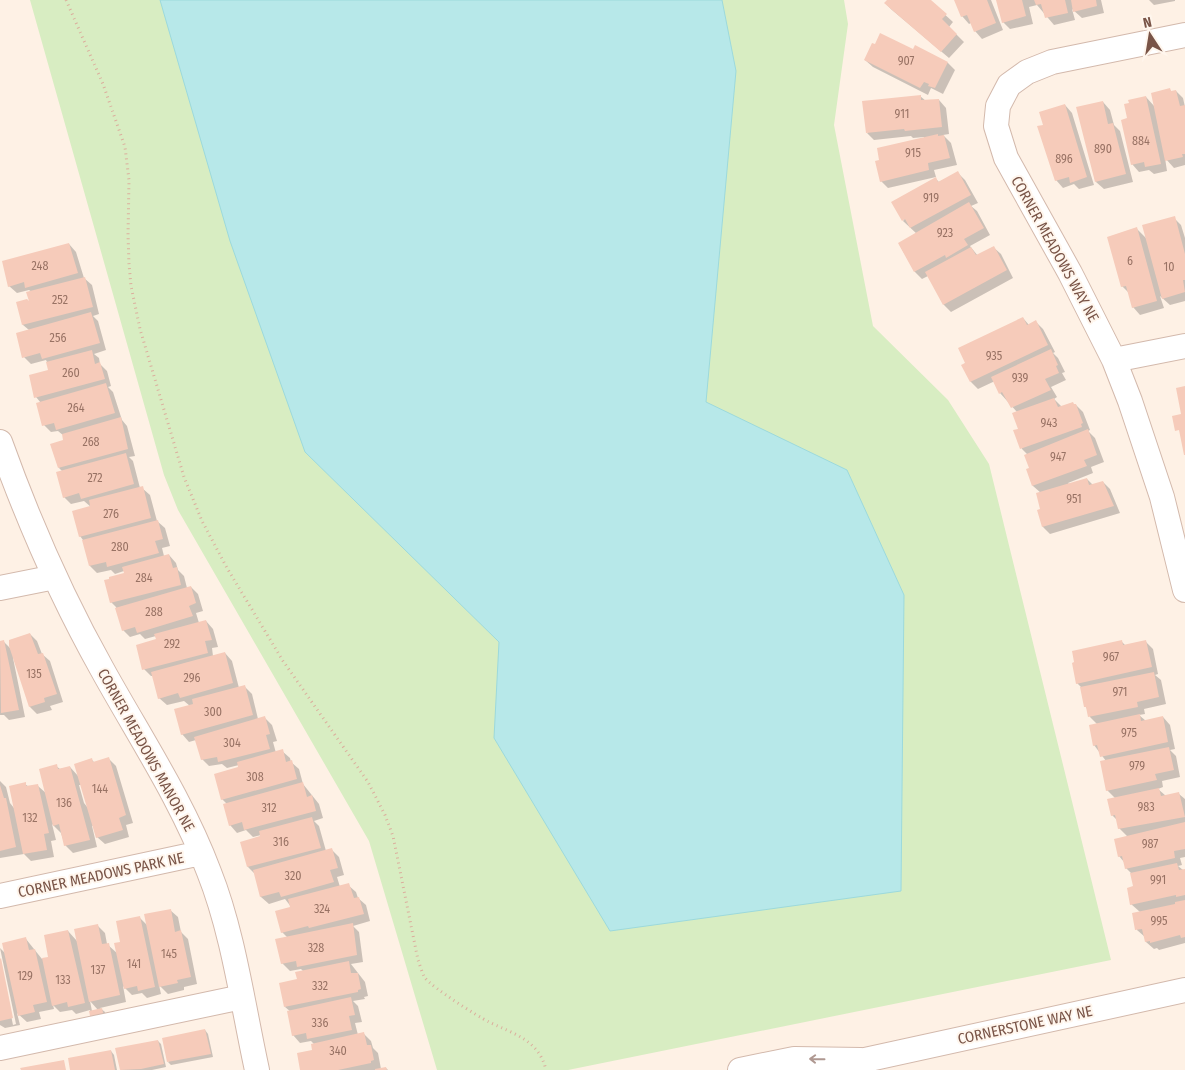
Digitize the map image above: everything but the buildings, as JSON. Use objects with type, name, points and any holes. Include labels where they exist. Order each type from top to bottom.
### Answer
[{"type":"street","name":"CORNER MEADOWS WAY NE","points":[[1185,35],[1052,62],[1027,72],[1009,84],[998,106],[996,126],[1006,158],[1070,273],[1114,360],[1130,401],[1162,497],[1185,590]]},
{"type":"street","points":[[1114,360],[1185,346]]},
{"type":"street","name":"CORNER MEADOWS MANOR NE","points":[[0,442],[17,490],[55,577],[101,668],[179,805],[210,873],[223,914],[257,1070]]},
{"type":"street","points":[[0,588],[55,577]]},
{"type":"street","name":"CORNER MEADOWS PARK NE","points":[[0,896],[201,853]]},
{"type":"street","name":"CORNERSTONE WAY NE","points":[[841,1070],[865,1060],[1185,990]]},
{"type":"street","points":[[0,1048],[242,997]]},
{"type":"street","name":"CORNERSTONE WAY NE","points":[[740,1070],[794,1058],[865,1060]]},
{"type":"path","points":[[66,0],[103,84],[125,147],[129,180],[128,264],[140,329],[177,456],[202,521],[227,568],[283,660],[368,782],[385,815],[393,836],[418,960],[425,977],[435,987],[488,1022],[526,1039],[540,1056],[546,1070]]},
{"type":"green space","points":[[30,0],[844,0],[848,24],[834,125],[873,326],[948,400],[989,464],[1111,960],[568,1070],[437,1070],[369,841],[178,510],[164,475]]},
{"type":"water","points":[[160,0],[722,0],[736,71],[706,402],[847,470],[904,595],[901,891],[610,931],[494,738],[499,642],[305,452],[230,241]]}]
